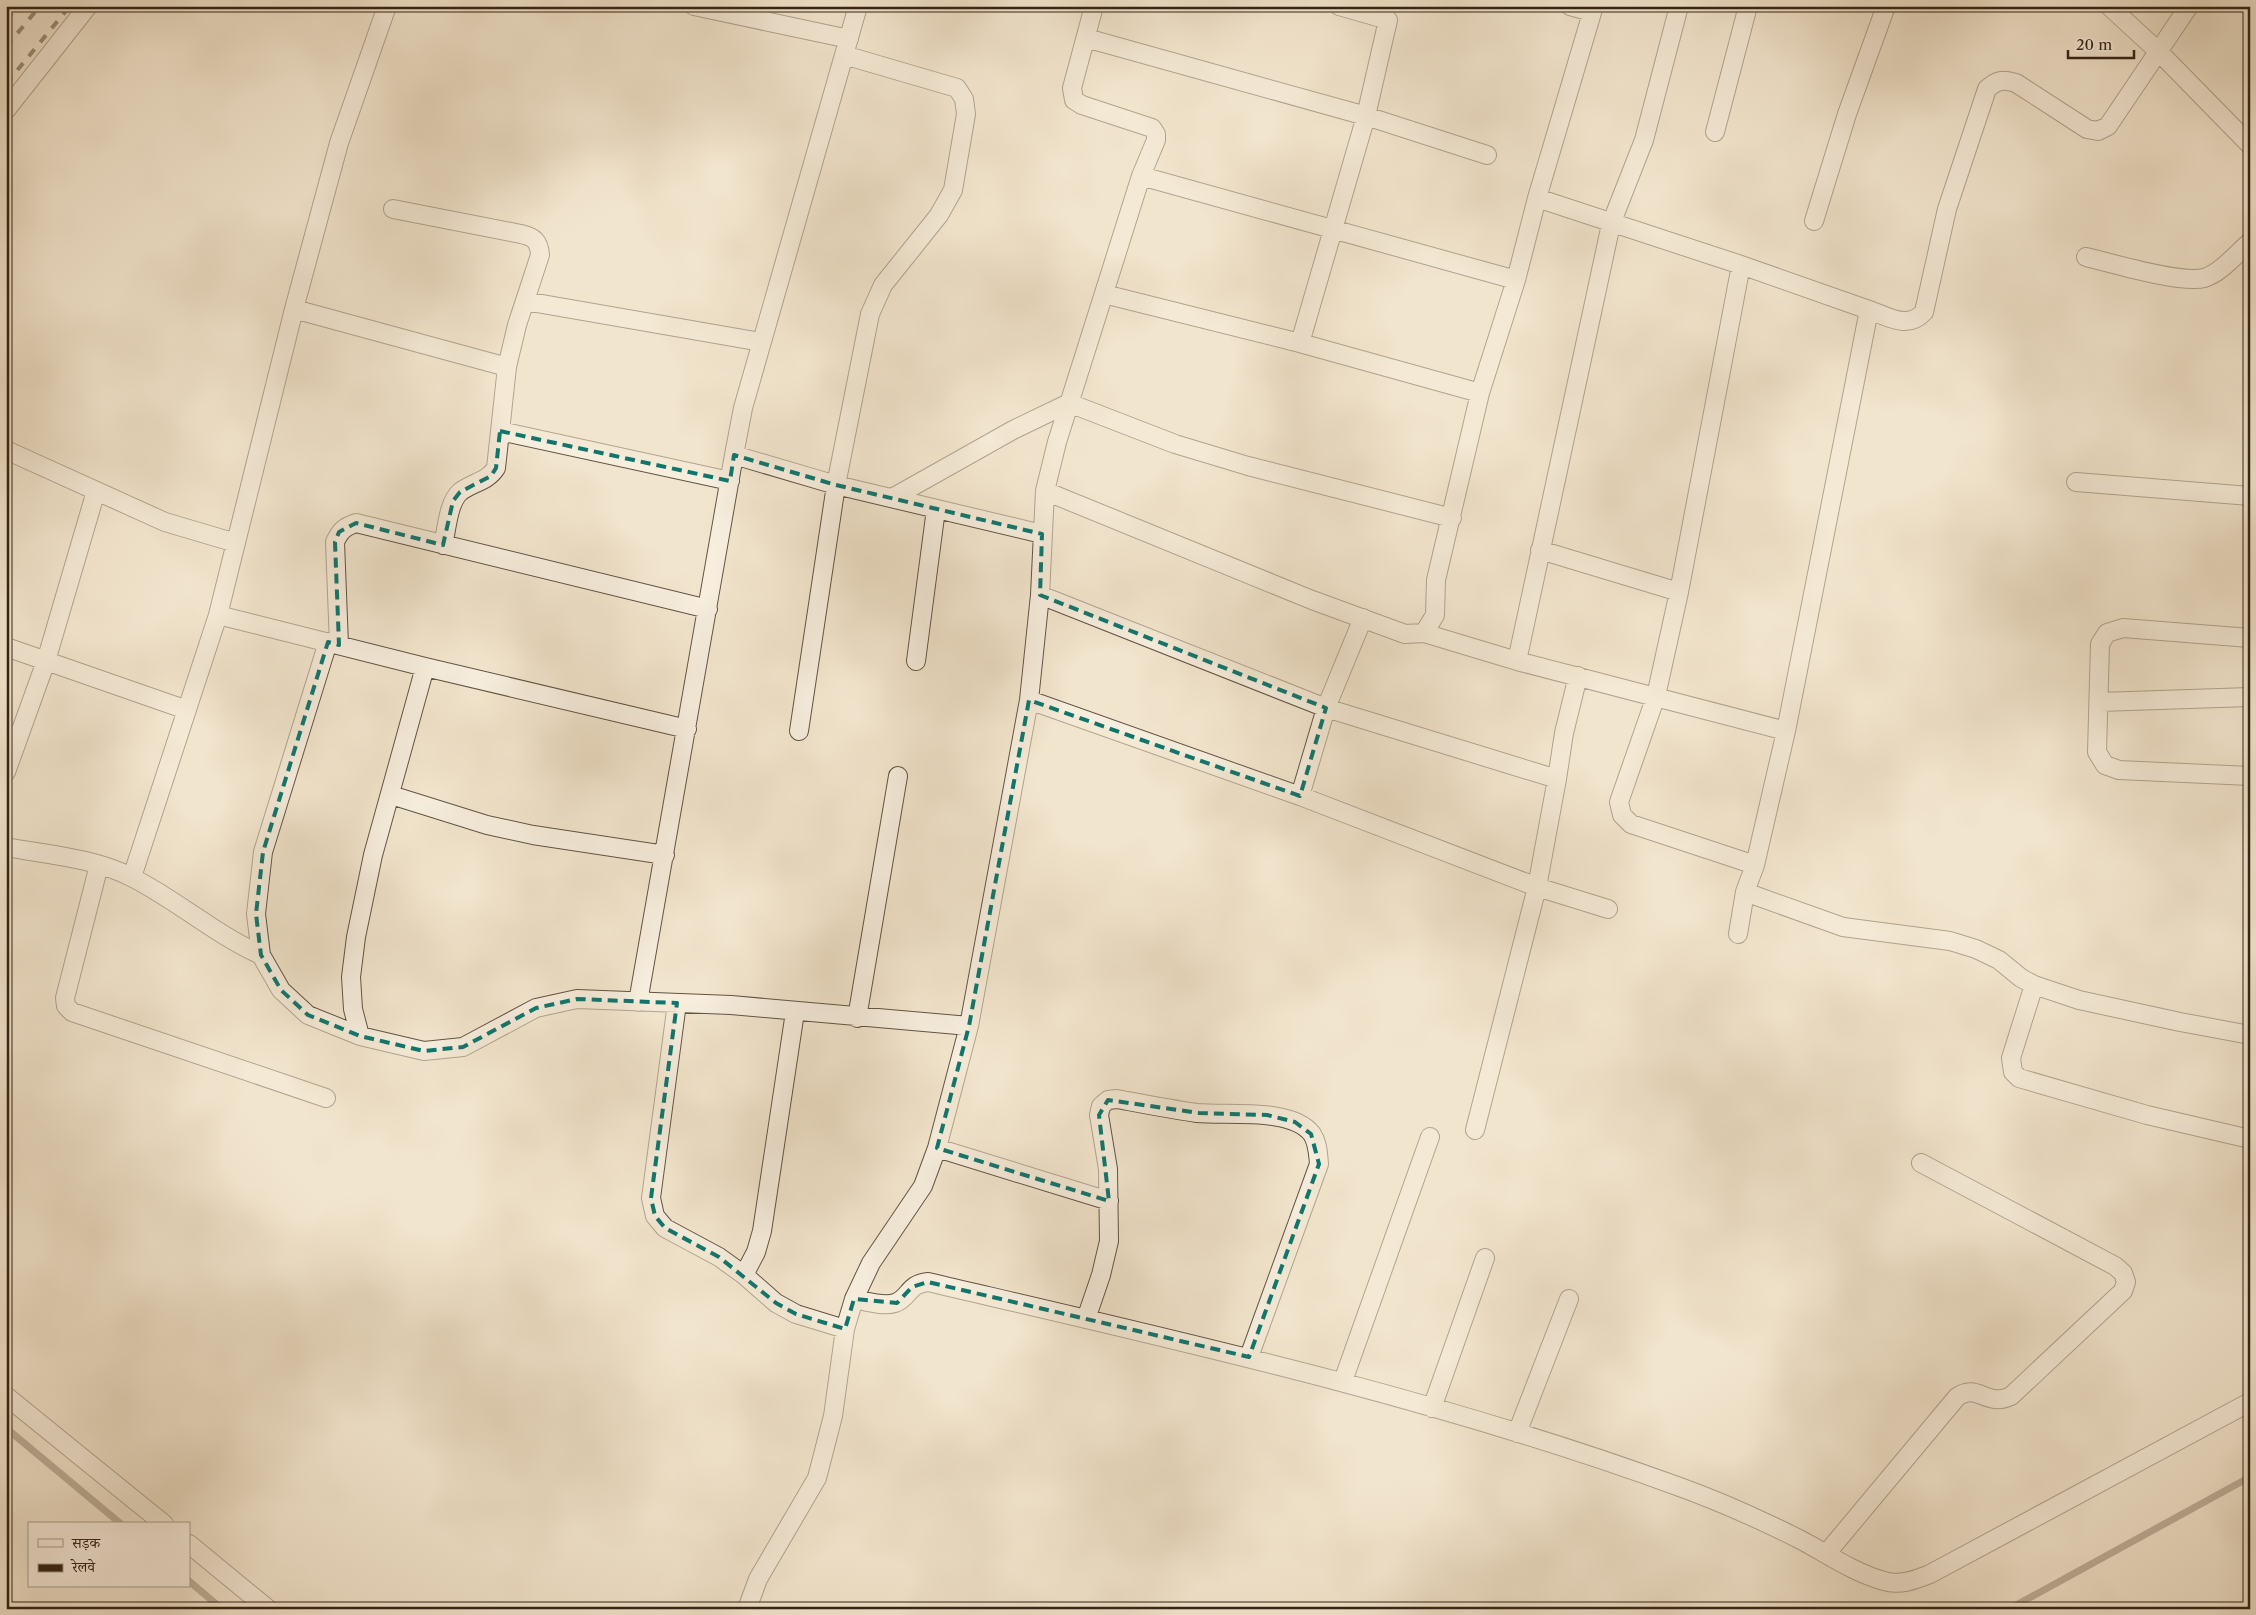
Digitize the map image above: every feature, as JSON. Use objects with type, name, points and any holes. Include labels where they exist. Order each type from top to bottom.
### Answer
[{"type":"street","points":[[6,110],[88,6]]},
{"type":"street","points":[[132,877],[218,615],[294,309],[339,143],[387,6]]},
{"type":"street","points":[[694,6],[847,47],[956,88],[964,99],[966,114],[953,190],[939,215],[883,285],[870,314],[836,485],[799,731]]},
{"type":"street","points":[[638,1002],[743,408],[858,6]]},
{"type":"street","points":[[747,1609],[758,1579],[817,1478],[833,1416],[845,1329],[854,1299],[871,1263],[923,1186],[937,1148],[970,1026],[1029,700],[1040,595],[1045,490],[1069,403],[1141,176],[1156,140],[1156,134],[1152,128],[1082,105],[1074,100],[1072,88],[1094,6]]},
{"type":"street","points":[[1300,343],[1366,116],[1390,13],[1339,6]]},
{"type":"street","points":[[1424,633],[1435,615],[1436,580],[1480,393],[1516,280],[1537,198],[1593,9],[1570,6]]},
{"type":"street","points":[[1517,661],[1611,224],[1644,140],[1679,6]]},
{"type":"street","points":[[1715,132],[1748,6]]},
{"type":"street","points":[[1814,221],[1847,114],[1886,6]]},
{"type":"street","points":[[2109,6],[2158,51],[2250,145]]},
{"type":"street","points":[[1537,198],[1611,224],[1741,265],[1905,322],[1916,320],[1924,312],[1947,209],[1988,89],[1996,82],[2006,80],[2016,83],[2086,129],[2098,131],[2108,126],[2189,6]]},
{"type":"street","points":[[1086,38],[1366,116],[1487,155]]},
{"type":"street","points":[[1141,176],[1516,280]]},
{"type":"street","points":[[393,208],[532,237],[539,244],[540,255],[507,367],[496,468],[491,476],[460,492],[453,501],[443,545]]},
{"type":"street","points":[[2086,257],[2188,280],[2205,277],[2221,267],[2250,242]]},
{"type":"street","points":[[1741,265],[1679,592],[1656,696],[1620,802],[1622,815],[1631,824],[1755,865]]},
{"type":"street","points":[[1104,294],[1300,343],[1480,393]]},
{"type":"street","points":[[525,301],[761,342]]},
{"type":"street","points":[[294,309],[507,367]]},
{"type":"street","points":[[1738,934],[1745,892],[1755,865],[1786,731],[1869,310]]},
{"type":"street","points":[[892,498],[1013,430],[1069,403],[1184,446],[1248,466],[1452,518]]},
{"type":"street","points":[[500,431],[730,481]]},
{"type":"street","points":[[6,450],[165,522],[236,543]]},
{"type":"street","points":[[734,455],[836,485],[1042,534]]},
{"type":"street","points":[[2076,482],[2250,496]]},
{"type":"street","points":[[1045,490],[1312,600],[1405,634],[1424,633],[1517,661],[1786,731]]},
{"type":"street","points":[[6,772],[46,661],[96,491]]},
{"type":"street","points":[[916,661],[936,509]]},
{"type":"street","points":[[708,609],[356,523],[346,526],[339,532],[335,542],[333,644],[263,852],[256,914],[261,954],[281,990],[308,1015],[360,1036],[424,1051],[463,1046],[536,1008],[577,1000],[731,1006],[970,1026]]},
{"type":"street","points":[[1540,550],[1679,592]]},
{"type":"street","points":[[1040,595],[1326,708],[1557,779]]},
{"type":"street","points":[[218,615],[425,667],[687,729]]},
{"type":"street","points":[[1300,796],[1326,708],[1363,618]]},
{"type":"street","points":[[2250,638],[2123,628],[2108,633],[2100,644],[2098,702],[2098,752],[2106,765],[2119,770],[2250,776]]},
{"type":"street","points":[[6,647],[187,710]]},
{"type":"street","points":[[360,1036],[353,1009],[352,969],[356,937],[373,855],[425,667]]},
{"type":"street","points":[[1475,1130],[1538,888],[1564,733],[1578,676]]},
{"type":"street","points":[[2098,702],[2250,696]]},
{"type":"street","points":[[1029,700],[1300,796],[1538,888],[1608,909]]},
{"type":"street","points":[[857,1018],[898,776]]},
{"type":"street","points":[[391,795],[486,824],[524,833],[665,855]]},
{"type":"street","points":[[6,846],[100,865],[132,877],[233,942],[261,954]]},
{"type":"street","points":[[100,865],[65,998],[66,1006],[72,1012],[326,1098]]},
{"type":"street","points":[[1745,892],[1842,927],[1950,941],[1976,949],[1998,960],[2021,978],[2034,985],[2079,1000],[2250,1035]]},
{"type":"street","points":[[2034,985],[2011,1058],[2013,1072],[2019,1078],[2147,1115],[2250,1139]]},
{"type":"street","points":[[677,1003],[652,1198],[655,1216],[665,1228],[719,1257],[744,1275],[776,1303],[796,1314],[845,1329]]},
{"type":"street","points":[[744,1275],[756,1252],[762,1231],[795,1012]]},
{"type":"street","points":[[1086,1319],[1101,1274],[1109,1241],[1108,1168],[1099,1115],[1101,1106],[1108,1100],[1117,1099],[1199,1113],[1267,1115],[1295,1122],[1311,1134],[1317,1147],[1319,1164],[1249,1357]]},
{"type":"street","points":[[1343,1381],[1430,1137]]},
{"type":"street","points":[[937,1148],[1109,1201]]},
{"type":"street","points":[[1826,1554],[1957,1398],[1970,1391],[1994,1400],[2003,1400],[2011,1396],[2123,1291],[2126,1282],[2123,1273],[2115,1266],[1921,1164]]},
{"type":"street","points":[[1432,1408],[1485,1258]]},
{"type":"street","points":[[854,1299],[887,1305],[896,1303],[905,1297],[912,1287],[928,1282],[1249,1357],[1343,1381],[1517,1433],[1677,1486],[1721,1503],[1861,1572],[1886,1582],[1909,1582],[1938,1570],[2250,1402]]},
{"type":"street","points":[[1517,1433],[1569,1299]]},
{"type":"street","points":[[6,1396],[162,1522]]},
{"type":"street","points":[[190,1545],[268,1609]]},
{"type":"highlighted area","points":[[500,431],[730,481],[734,455],[836,485],[1042,534],[1040,595],[1326,708],[1300,796],[1029,700],[969,1026],[937,1148],[1109,1201],[1099,1115],[1108,1100],[1199,1113],[1267,1115],[1295,1122],[1311,1134],[1319,1164],[1249,1357],[928,1282],[912,1287],[897,1303],[854,1299],[845,1329],[796,1314],[776,1303],[719,1257],[665,1228],[655,1216],[651,1198],[677,1003],[577,999],[536,1008],[463,1047],[424,1051],[360,1036],[308,1015],[281,990],[261,955],[256,914],[263,852],[328,642],[339,645],[335,542],[339,532],[356,523],[443,545],[453,501],[460,492],[491,476],[496,468]]},
{"type":"waterway","points":[[6,1428],[119,1522]]},
{"type":"waterway","points":[[2009,1609],[2250,1477]]},
{"type":"waterway","points":[[190,1582],[222,1609]]},
{"type":"railway","points":[[6,20],[18,6]]},
{"type":"railway","points":[[6,47],[40,6]]},
{"type":"railway","points":[[6,84],[70,6]]}]
